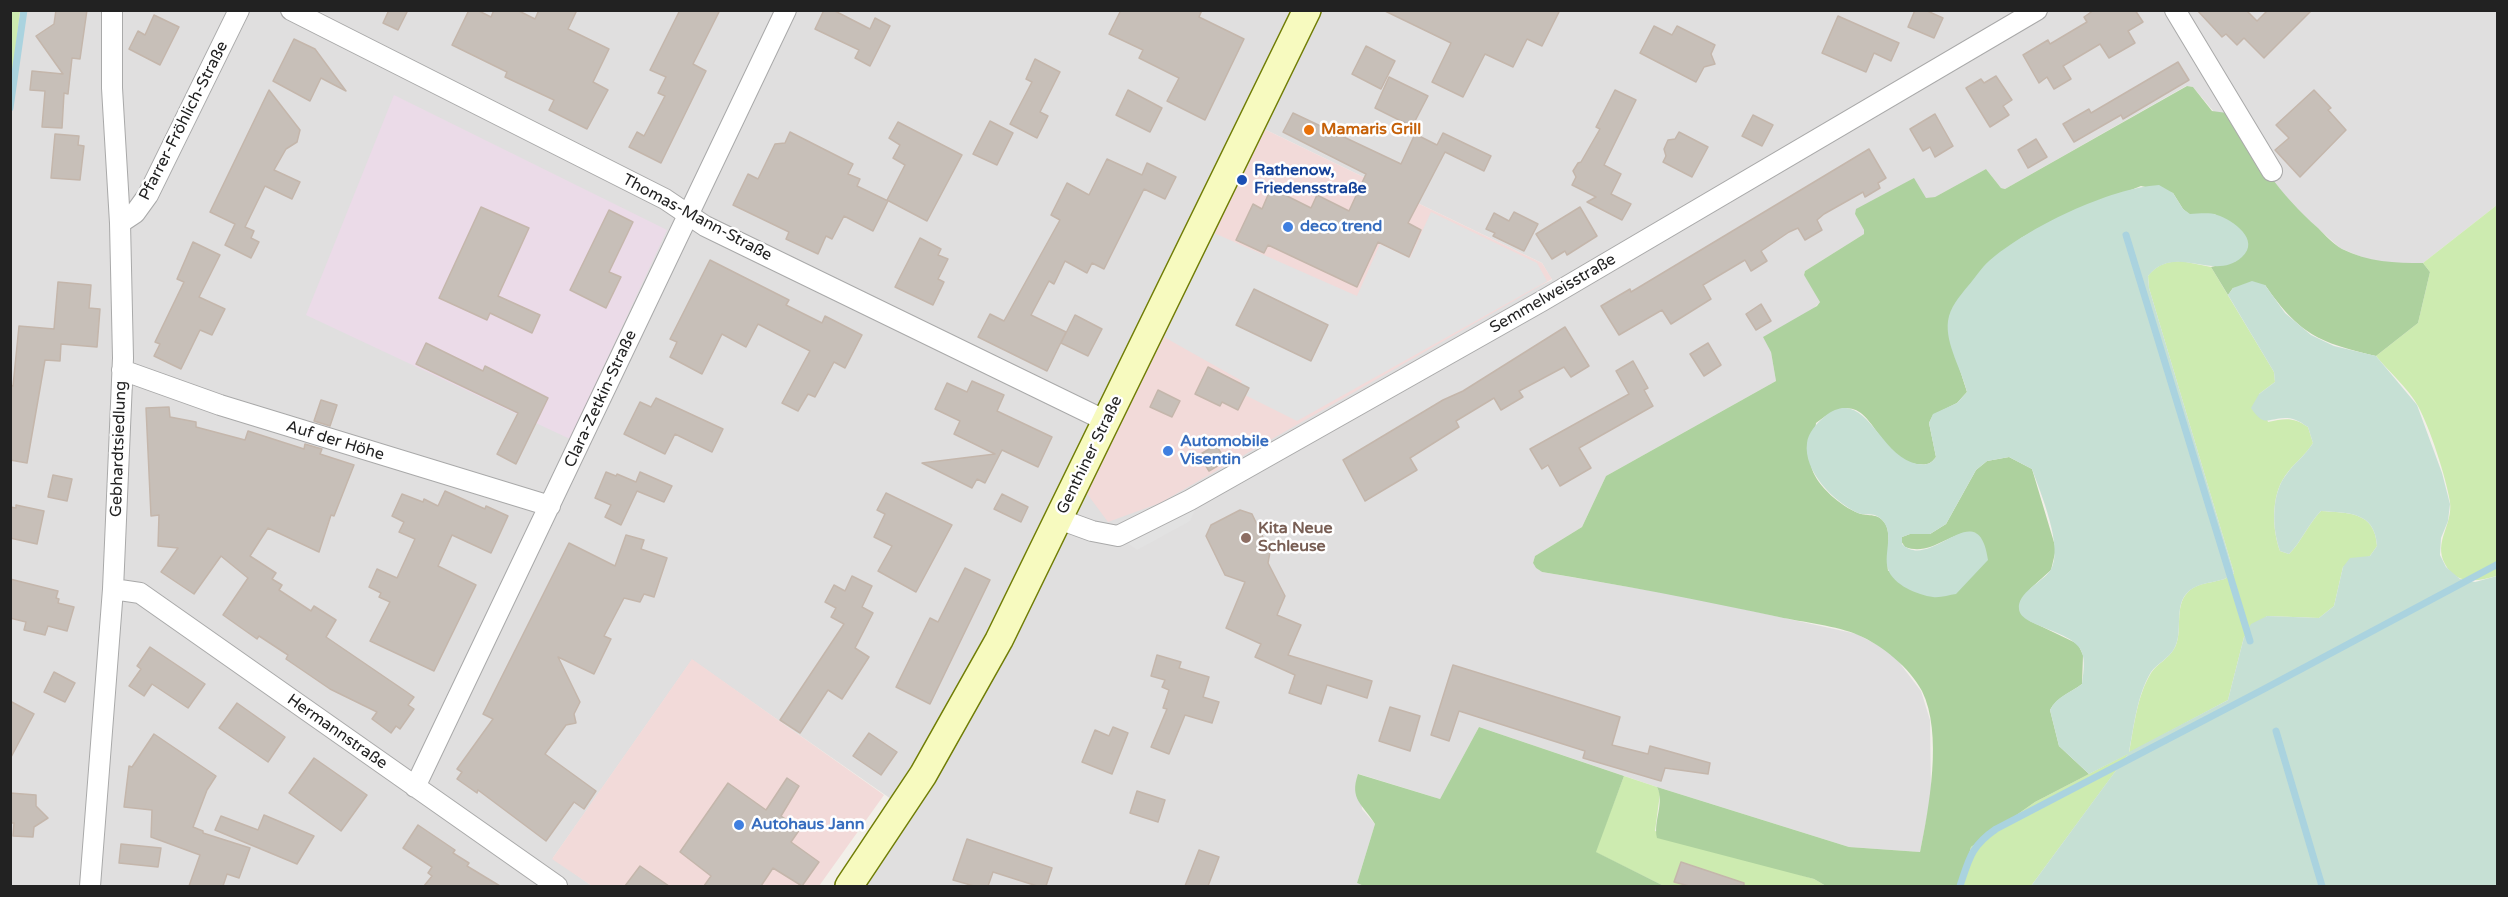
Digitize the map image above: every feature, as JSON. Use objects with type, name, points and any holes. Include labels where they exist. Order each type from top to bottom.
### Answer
[{"type":"main road","name":"Genthiner Straße","points":[[849,886],[904,805],[957,718],[1059,519],[1307,10]]},
{"type":"street","name":"Gebhardtsiedlung","points":[[90,886],[113,589],[122,370],[120,223],[112,88],[112,10]]},
{"type":"street","name":"Pfarrer-Fröhlich-Straße","points":[[120,223],[135,213],[148,195],[239,10]]},
{"type":"street","name":"Thomas-Mann-Straße","points":[[291,10],[665,200],[687,216],[1106,421]]},
{"type":"street","name":"Clara-Zetkin-Straße","points":[[415,787],[786,10]]},
{"type":"street","name":"Semmelweisstraße","points":[[1059,519],[1092,531],[1118,536],[1190,500],[1542,301],[2037,10]]},
{"type":"street","points":[[2175,10],[2272,171]]},
{"type":"street","name":"Auf der Höhe","points":[[122,370],[220,405],[550,506]]},
{"type":"street","name":"Hermannstraße","points":[[113,589],[140,593],[557,886]]},
{"type":"shaded area","points":[[20,11],[1292,11],[986,633],[942,714],[891,799],[692,660],[553,858],[592,886],[11,886],[10,89]]},
{"type":"shaded area","points":[[1319,11],[2497,11],[2497,205],[2423,263],[2391,263],[2366,259],[2340,248],[2295,208],[2193,87],[2186,86],[2005,189],[2001,188],[1986,169],[1935,197],[1855,214],[1864,234],[1805,271],[1804,275],[1821,301],[1771,352],[1776,381],[1606,476],[1582,527],[1535,556],[1533,563],[1542,572],[1693,598],[1857,634],[1892,653],[1921,691],[1930,720],[1931,796],[1920,852],[1849,847],[1657,787],[1479,727],[1440,799],[1359,774],[1362,809],[1375,824],[1357,883],[1364,886],[862,886],[943,765],[970,720],[1085,491],[1552,280],[1542,263],[1262,128]]},
{"type":"shaded area","points":[[394,95],[667,230],[570,439],[306,315]]},
{"type":"shaded area","points":[[1262,128],[1542,263],[1552,279],[1160,503],[1108,522],[1085,491]]},
{"type":"shaded area","points":[[1431,212],[1537,263],[1547,281],[1297,421],[1237,391],[1242,381],[1164,337],[1214,233],[1357,296],[1380,244],[1410,258]]},
{"type":"shaded area","points":[[1190,500],[1195,510],[1190,521],[1137,550],[1118,536]]},
{"type":"shaded area","points":[[692,659],[884,795],[819,886],[592,886],[552,859]]},
{"type":"green space","points":[[10,11],[20,11],[11,89]]},
{"type":"green space","points":[[2187,86],[2193,87],[2212,111],[2227,113],[2280,188],[2335,245],[2372,259],[2423,263],[2430,272],[2418,323],[2376,356],[2339,346],[2312,334],[2289,315],[2265,285],[2233,288],[2228,295],[2211,267],[2236,261],[2215,214],[2190,215],[2183,209],[2173,193],[2141,186],[2050,222],[2021,238],[1948,323],[1951,342],[1967,392],[1957,403],[1933,415],[1929,423],[1936,457],[1934,460],[1928,464],[1916,464],[1901,458],[1861,413],[1849,408],[1835,411],[1816,423],[1811,465],[1819,482],[1844,506],[1858,513],[1880,518],[1886,525],[1888,571],[1976,533],[1957,535],[1924,549],[1905,547],[1901,541],[1902,537],[1910,534],[1930,534],[1946,524],[1976,470],[1987,461],[2009,457],[2032,469],[2056,549],[2051,570],[2031,588],[2020,602],[2030,621],[2078,644],[2083,655],[2082,684],[2060,698],[2050,710],[2059,746],[2089,774],[2035,802],[1971,847],[1960,886],[1826,886],[1814,879],[1657,838],[1656,825],[1660,799],[1657,787],[1849,847],[1920,852],[1930,793],[1933,749],[1932,728],[1922,691],[1917,682],[1894,658],[1867,639],[1850,632],[1542,572],[1533,563],[1535,556],[1582,527],[1606,476],[1776,381],[1771,352],[1763,337],[1817,306],[1820,302],[1804,275],[1805,271],[1864,234],[1855,214],[1856,209],[1914,178],[1926,198],[1935,197],[1986,169],[2001,188],[2005,189]]},
{"type":"green space","points":[[2159,185],[2173,193],[2183,209],[2190,214],[2214,214],[2237,226],[2247,238],[2247,251],[2231,264],[2219,266],[2170,262],[2159,266],[2148,276],[2149,288],[2234,573],[2224,579],[2199,585],[2188,592],[2184,598],[2174,649],[2151,672],[2142,691],[2129,752],[2228,700],[2244,637],[2251,624],[2267,616],[2319,618],[2334,606],[2343,567],[2350,558],[2370,556],[2377,546],[2375,535],[2366,520],[2341,512],[2321,511],[2289,554],[2280,551],[2274,522],[2278,492],[2286,475],[2313,443],[2308,427],[2295,419],[2262,420],[2251,408],[2259,394],[2275,382],[2274,372],[2228,295],[2233,288],[2252,281],[2265,285],[2285,313],[2311,335],[2334,346],[2376,356],[2417,405],[2442,473],[2450,504],[2448,521],[2441,538],[2440,555],[2446,567],[2460,579],[2475,582],[2497,576],[2497,886],[2031,886],[2128,754],[2089,774],[2059,746],[2050,710],[2060,698],[2082,684],[2084,659],[2079,647],[2071,640],[2029,621],[2019,609],[2022,598],[2050,571],[2054,561],[2055,549],[2050,520],[2032,469],[2009,457],[1987,461],[1976,470],[1946,524],[1930,534],[1910,534],[1902,537],[1902,544],[1914,550],[1926,549],[1964,532],[1974,532],[1983,541],[1988,560],[1956,594],[1942,597],[1927,596],[1913,591],[1895,580],[1888,569],[1888,536],[1885,523],[1877,516],[1858,513],[1849,508],[1830,493],[1815,475],[1807,454],[1809,436],[1821,419],[1838,409],[1851,409],[1862,415],[1904,459],[1917,464],[1932,462],[1936,457],[1929,423],[1933,414],[1957,403],[1967,392],[1951,348],[1948,330],[1949,316],[1955,302],[1981,270],[2005,248],[2046,223],[2093,202],[2139,188]]},
{"type":"green space","points":[[2497,205],[2497,576],[2468,580],[2455,576],[2445,564],[2442,556],[2442,541],[2449,518],[2450,502],[2428,427],[2414,399],[2376,356],[2418,323],[2430,272],[2423,263]]},
{"type":"green space","points":[[2181,261],[2211,267],[2274,372],[2275,382],[2259,394],[2268,422],[2289,419],[2308,427],[2313,443],[2285,476],[2277,493],[2274,523],[2280,551],[2289,554],[2321,511],[2341,512],[2366,520],[2375,535],[2377,546],[2370,556],[2343,567],[2334,606],[2319,618],[2267,616],[2244,637],[2228,700],[2129,753],[2142,691],[2153,670],[2172,653],[2177,643],[2181,605],[2184,598],[2188,592],[2199,585],[2224,579],[2234,573],[2149,288],[2148,276],[2155,269],[2167,263]]},
{"type":"green space","points":[[1479,727],[1624,776],[1596,852],[1664,886],[1364,886],[1357,883],[1375,824],[1356,796],[1358,774],[1440,799]]},
{"type":"green space","points":[[2129,753],[2031,886],[1960,886],[1971,847],[2035,802]]},
{"type":"green space","points":[[1624,776],[1657,787],[1660,794],[1655,831],[1814,879],[1826,886],[1664,886],[1595,852]]},
{"type":"building","points":[[56,10],[87,10],[80,59],[72,58],[68,94],[64,93],[62,128],[42,127],[45,91],[30,90],[32,71],[63,74],[36,36],[54,24]]},
{"type":"building","points":[[389,10],[408,10],[398,30],[383,23]]},
{"type":"building","points":[[469,10],[477,10],[491,17],[494,10],[517,10],[535,19],[539,10],[577,10],[568,29],[609,49],[593,82],[608,90],[587,129],[549,110],[554,100],[505,77],[507,72],[452,45]]},
{"type":"building","points":[[680,10],[720,10],[693,64],[706,71],[661,163],[629,147],[637,132],[644,136],[665,96],[658,93],[666,77],[650,70]]},
{"type":"building","points":[[824,10],[833,10],[870,29],[875,18],[890,26],[870,66],[855,58],[859,50],[815,29]]},
{"type":"building","points":[[1121,10],[1202,10],[1199,17],[1244,39],[1205,120],[1167,101],[1179,78],[1139,58],[1143,50],[1109,34]]},
{"type":"building","points":[[1383,10],[1560,10],[1542,46],[1527,39],[1513,67],[1485,54],[1463,97],[1432,82],[1451,43]]},
{"type":"building","points":[[1915,10],[1925,10],[1943,18],[1934,38],[1908,27]]},
{"type":"building","points":[[2094,10],[2135,10],[2143,22],[2128,31],[2135,43],[2109,58],[2100,44],[2063,66],[2071,79],[2054,89],[2047,77],[2039,83],[2023,55],[2048,40],[2050,44],[2087,22],[2084,17]]},
{"type":"building","points":[[2197,10],[2246,10],[2257,21],[2268,10],[2312,10],[2264,58],[2244,38],[2237,45],[2226,34],[2222,37]]},
{"type":"building","points":[[154,15],[179,27],[160,65],[129,49],[138,31],[145,35]]},
{"type":"building","points":[[1838,16],[1899,43],[1891,61],[1874,53],[1866,72],[1822,53]]},
{"type":"building","points":[[1654,26],[1672,35],[1677,26],[1715,45],[1711,54],[1715,64],[1704,67],[1696,82],[1640,53]]},
{"type":"building","points":[[294,39],[315,49],[346,91],[321,78],[310,101],[273,81]]},
{"type":"building","points":[[1366,46],[1395,61],[1381,89],[1352,74]]},
{"type":"building","points":[[1035,59],[1060,72],[1040,112],[1048,116],[1037,138],[1010,124],[1032,82],[1026,79]]},
{"type":"building","points":[[2178,62],[2189,80],[2123,119],[2121,115],[2074,142],[2063,124],[2089,109],[2091,113]]},
{"type":"building","points":[[1996,76],[2012,100],[2003,106],[2009,115],[1990,127],[1966,88],[1981,79],[1984,83]]},
{"type":"building","points":[[1389,77],[1428,96],[1415,121],[1407,124],[1375,108]]},
{"type":"building","points":[[269,90],[300,130],[297,142],[286,149],[274,170],[300,182],[292,199],[265,186],[245,227],[254,231],[251,238],[259,242],[251,258],[225,245],[235,224],[210,212]]},
{"type":"building","points":[[1128,90],[1162,108],[1150,132],[1116,115]]},
{"type":"building","points":[[1615,90],[1636,100],[1604,165],[1621,174],[1611,194],[1631,204],[1622,220],[1587,202],[1596,197],[1572,185],[1576,177],[1573,171],[1581,162],[1600,129],[1596,127]]},
{"type":"building","points":[[2314,90],[2331,108],[2328,110],[2346,130],[2300,177],[2275,150],[2289,138],[2276,125]]},
{"type":"building","points":[[1293,113],[1401,164],[1415,134],[1437,145],[1443,133],[1491,156],[1484,171],[1445,152],[1408,223],[1421,230],[1409,257],[1378,242],[1357,287],[1268,245],[1264,253],[1236,240],[1253,204],[1262,209],[1271,188],[1311,208],[1317,195],[1349,211],[1366,174],[1283,132]]},
{"type":"building","points":[[1935,114],[1953,146],[1935,157],[1930,147],[1923,151],[1910,129]]},
{"type":"building","points":[[1753,115],[1773,125],[1762,146],[1742,136]]},
{"type":"building","points":[[990,121],[1013,133],[997,165],[973,154]]},
{"type":"building","points":[[898,122],[962,155],[927,221],[887,200],[905,165],[893,158],[900,145],[889,138]]},
{"type":"building","points":[[790,132],[853,164],[848,174],[860,179],[857,186],[888,201],[873,231],[844,216],[832,239],[826,236],[818,254],[786,239],[789,232],[733,205],[748,174],[758,179],[775,144],[785,143]]},
{"type":"building","points":[[1679,132],[1708,147],[1692,177],[1663,162],[1666,156],[1664,149],[1668,140],[1675,139]]},
{"type":"building","points":[[55,134],[79,136],[78,145],[84,146],[80,180],[51,178]]},
{"type":"building","points":[[2036,139],[2047,157],[2028,168],[2018,150]]},
{"type":"building","points":[[1869,149],[1886,178],[1878,183],[1880,188],[1865,197],[1863,192],[1824,214],[1817,220],[1822,230],[1805,240],[1798,228],[1789,232],[1761,251],[1767,261],[1751,271],[1745,260],[1703,285],[1711,299],[1671,324],[1662,310],[1619,335],[1601,306],[1630,289],[1631,292]]},
{"type":"building","points":[[1107,159],[1142,175],[1147,163],[1176,177],[1165,199],[1144,189],[1104,269],[1092,263],[1087,273],[1065,261],[1054,284],[1049,281],[1031,315],[1066,332],[1047,371],[978,337],[990,314],[1004,321],[1060,220],[1051,215],[1067,183],[1089,195]]},
{"type":"building","points":[[481,207],[529,228],[498,296],[540,315],[532,333],[490,313],[487,320],[439,298]]},
{"type":"building","points":[[1580,207],[1597,236],[1567,255],[1565,251],[1552,259],[1536,234]]},
{"type":"building","points":[[609,210],[633,222],[609,272],[621,277],[606,308],[570,290]]},
{"type":"building","points":[[1514,212],[1538,224],[1524,251],[1493,236],[1495,233],[1486,229],[1494,213],[1509,221]]},
{"type":"building","points":[[920,238],[941,249],[938,255],[948,259],[938,279],[944,282],[933,305],[895,287]]},
{"type":"building","points":[[193,242],[220,255],[199,297],[225,309],[212,335],[200,330],[181,369],[154,356],[160,344],[155,342],[184,282],[177,279]]},
{"type":"building","points":[[710,260],[789,300],[786,305],[822,323],[825,316],[862,335],[845,368],[834,362],[815,397],[808,394],[798,411],[782,403],[810,351],[758,324],[746,347],[722,334],[702,374],[670,357],[677,342],[670,339]]},
{"type":"building","points":[[58,282],[91,285],[89,308],[100,309],[97,347],[61,344],[60,361],[45,360],[27,463],[10,460],[10,385],[13,386],[19,326],[54,329]]},
{"type":"building","points":[[1254,289],[1328,325],[1311,361],[1236,325]]},
{"type":"building","points":[[1761,304],[1771,321],[1756,330],[1746,314]]},
{"type":"building","points":[[1075,315],[1102,329],[1088,356],[1061,343]]},
{"type":"building","points":[[1565,327],[1589,366],[1571,377],[1564,367],[1519,391],[1523,397],[1501,410],[1494,398],[1456,421],[1459,427],[1410,458],[1417,470],[1365,501],[1343,460],[1443,400],[1463,391]]},
{"type":"building","points":[[426,343],[483,371],[485,366],[548,398],[516,464],[497,454],[518,413],[416,364]]},
{"type":"building","points":[[1708,343],[1721,365],[1704,376],[1690,354]]},
{"type":"building","points":[[1633,361],[1648,388],[1644,390],[1653,406],[1579,448],[1591,468],[1560,486],[1548,465],[1542,469],[1530,449],[1629,394],[1616,371]]},
{"type":"building","points":[[1208,367],[1249,388],[1238,410],[1222,402],[1220,406],[1195,394]]},
{"type":"building","points":[[972,381],[1004,395],[997,411],[1052,437],[1038,467],[1002,450],[985,483],[977,479],[972,488],[922,463],[995,454],[954,434],[960,421],[935,409],[947,383],[967,392]]},
{"type":"building","points":[[1158,390],[1180,401],[1172,417],[1150,407]]},
{"type":"building","points":[[656,398],[723,429],[712,452],[675,434],[665,454],[624,434],[640,402],[651,407]]},
{"type":"building","points":[[321,400],[337,405],[330,426],[314,421]]},
{"type":"building","points":[[169,407],[170,417],[196,422],[196,427],[245,440],[248,431],[304,449],[305,444],[322,449],[320,454],[354,465],[334,516],[331,515],[319,552],[268,528],[250,556],[276,573],[272,579],[282,585],[279,590],[311,611],[314,606],[336,620],[326,637],[414,697],[408,705],[414,709],[400,729],[396,726],[391,733],[372,719],[377,712],[330,689],[286,659],[288,655],[259,636],[257,639],[223,615],[248,578],[221,556],[194,594],[161,572],[178,548],[158,546],[159,515],[151,516],[146,408]]},
{"type":"building","points":[[1216,445],[1226,461],[1209,471],[1199,455]]},
{"type":"building","points":[[606,472],[636,482],[640,472],[672,486],[664,502],[637,491],[621,525],[605,517],[611,505],[595,498]]},
{"type":"building","points":[[53,475],[72,479],[67,501],[48,497]]},
{"type":"building","points":[[445,491],[485,509],[486,506],[508,516],[491,553],[452,535],[438,566],[476,585],[434,671],[370,641],[390,602],[379,597],[381,593],[369,587],[377,569],[397,578],[415,539],[399,532],[404,522],[392,516],[402,494],[423,502],[424,499],[438,506]]},
{"type":"building","points":[[886,493],[952,525],[916,592],[878,571],[892,546],[874,537],[885,514],[877,510]]},
{"type":"building","points":[[1002,494],[1028,507],[1021,522],[994,509]]},
{"type":"building","points":[[16,505],[44,511],[37,544],[10,538],[10,507],[16,508]]},
{"type":"building","points":[[1240,510],[1252,514],[1270,552],[1268,563],[1285,596],[1277,615],[1301,625],[1288,655],[1372,681],[1367,698],[1327,685],[1321,704],[1289,693],[1295,675],[1255,657],[1261,644],[1226,628],[1245,582],[1225,575],[1206,536],[1211,525]]},
{"type":"building","points":[[626,535],[644,540],[641,549],[667,558],[654,597],[644,594],[640,602],[624,598],[604,636],[611,639],[594,674],[558,657],[580,702],[574,714],[576,723],[566,725],[545,754],[596,791],[584,809],[574,802],[546,841],[478,790],[477,793],[457,779],[462,772],[457,769],[493,719],[483,714],[569,543],[615,566]]},
{"type":"building","points":[[965,568],[990,580],[930,704],[896,687],[930,618],[938,622]]},
{"type":"building","points":[[852,576],[872,586],[862,607],[873,613],[855,648],[869,657],[842,699],[828,690],[800,733],[780,720],[844,624],[831,617],[836,608],[825,602],[834,585],[845,591]]},
{"type":"building","points":[[10,579],[58,591],[56,598],[59,599],[58,603],[74,607],[67,631],[48,626],[45,635],[24,630],[26,622],[10,618]]},
{"type":"building","points":[[150,647],[205,684],[188,708],[152,684],[144,696],[129,686],[141,669],[137,666]]},
{"type":"building","points":[[1157,655],[1181,662],[1179,668],[1209,677],[1203,697],[1219,702],[1212,723],[1185,715],[1169,754],[1151,747],[1167,709],[1163,708],[1169,690],[1162,687],[1165,680],[1151,676]]},
{"type":"building","points":[[1453,665],[1620,717],[1612,745],[1648,754],[1650,746],[1710,763],[1708,774],[1665,768],[1661,781],[1583,758],[1585,751],[1459,711],[1449,741],[1431,735]]},
{"type":"building","points":[[54,672],[75,683],[65,702],[44,692]]},
{"type":"building","points":[[10,701],[34,714],[10,759]]},
{"type":"building","points":[[237,703],[285,737],[268,762],[219,728]]},
{"type":"building","points":[[1390,707],[1420,716],[1410,751],[1379,741]]},
{"type":"building","points":[[1113,727],[1128,733],[1112,774],[1082,762],[1095,730],[1109,736]]},
{"type":"building","points":[[869,733],[897,752],[881,775],[853,756]]},
{"type":"building","points":[[154,734],[216,776],[207,790],[193,827],[203,833],[250,848],[239,878],[227,874],[223,886],[189,886],[200,855],[151,837],[152,810],[124,807],[129,766],[132,767]]},
{"type":"building","points":[[314,758],[367,795],[341,831],[289,793]]},
{"type":"building","points":[[787,778],[799,786],[781,816],[800,829],[791,842],[819,862],[802,886],[773,868],[761,886],[704,886],[711,876],[680,852],[728,783],[766,810]]},
{"type":"building","points":[[1137,791],[1165,800],[1158,822],[1130,813]]},
{"type":"building","points":[[10,793],[36,795],[36,806],[48,818],[34,827],[33,837],[13,836],[14,823],[10,823]]},
{"type":"building","points":[[264,815],[314,836],[297,864],[215,830],[221,816],[258,830]]},
{"type":"building","points":[[418,825],[455,850],[453,853],[469,863],[467,866],[500,886],[424,886],[432,876],[428,873],[432,867],[403,848]]},
{"type":"building","points":[[967,839],[1052,868],[1046,886],[1037,886],[993,872],[988,886],[974,886],[953,880]]},
{"type":"building","points":[[121,844],[161,848],[158,867],[119,863]]},
{"type":"building","points":[[1199,850],[1219,857],[1208,886],[1185,886]]},
{"type":"building","points":[[1681,862],[1744,883],[1744,886],[1689,886],[1674,882]]},
{"type":"building","points":[[640,866],[669,886],[625,886]]},
{"type":"waterway","points":[[10,108],[24,10]]},
{"type":"waterway","points":[[2126,235],[2250,641]]},
{"type":"waterway","points":[[1960,886],[1976,847],[1996,829],[2498,564]]},
{"type":"waterway","points":[[2276,731],[2322,886]]},
{"type":"place","name":"Mamaris Grill","points":[[1309,130]]},
{"type":"place","name":"Rathenow, Friedensstraße","points":[[1242,180]]},
{"type":"place","name":"deco trend","points":[[1288,227]]},
{"type":"place","name":"Automobile Visentin","points":[[1168,451]]},
{"type":"place","name":"Kita Neue Schleuse","points":[[1246,538]]},
{"type":"place","name":"Autohaus Jann","points":[[739,825]]}]
